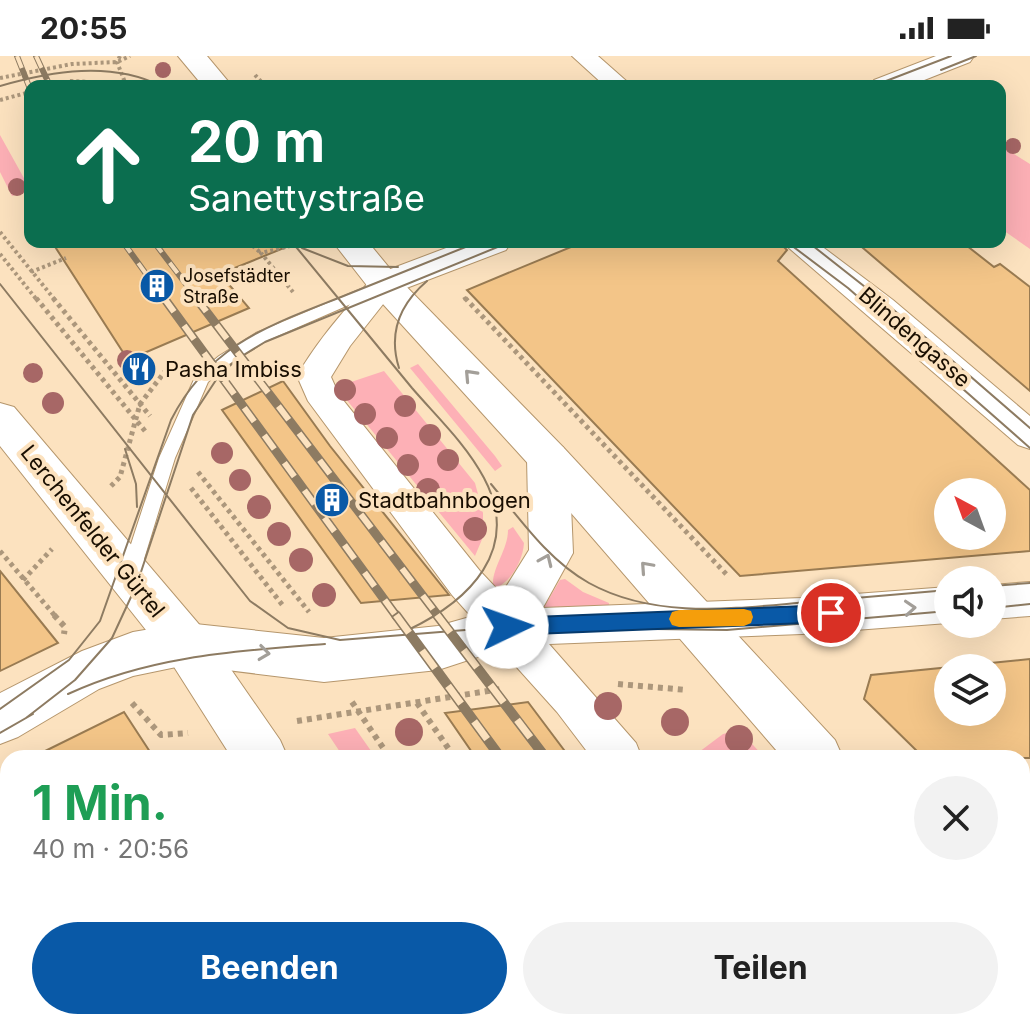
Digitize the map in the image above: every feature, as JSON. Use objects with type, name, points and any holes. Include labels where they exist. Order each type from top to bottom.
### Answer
[{"type":"main road","points":[[192,56],[213,80]]},
{"type":"main road","points":[[899,80],[960,56]]},
{"type":"main road","points":[[355,248],[384,284],[548,458],[810,750]]},
{"type":"main road","points":[[384,284],[478,248]]},
{"type":"main road","name":"Lerchenfelder Gürtel","points":[[0,418],[186,644],[257,750]]},
{"type":"main road","points":[[0,720],[82,673],[133,654],[186,644],[324,660],[438,648],[507,627],[551,553],[548,458]]},
{"type":"street","points":[[584,56],[613,80]]},
{"type":"street","name":"Blindengasse","points":[[805,248],[882,308],[1030,436]]},
{"type":"street","points":[[384,284],[339,338],[314,376],[325,401],[466,583],[572,698],[614,750]]},
{"type":"street","points":[[1006,601],[1030,599]]},
{"type":"street","points":[[507,627],[802,616],[934,606]]},
{"type":"lane","points":[[130,575],[170,450],[202,379],[224,360],[274,330],[384,284]]},
{"type":"path","points":[[120,56],[117,62],[124,80]]},
{"type":"path","points":[[0,78],[72,64],[117,62],[130,56]]},
{"type":"path","points":[[0,100],[24,94]]},
{"type":"path","points":[[0,232],[170,450],[324,660],[385,750]]},
{"type":"path","points":[[255,248],[299,299]]},
{"type":"path","points":[[261,253],[282,248]]},
{"type":"path","points":[[0,254],[309,612],[345,615],[449,750]]},
{"type":"path","points":[[31,272],[66,258]]},
{"type":"path","points":[[464,297],[737,586]]},
{"type":"shaded area","points":[[0,135],[24,178],[24,191],[12,196],[0,172]]},
{"type":"shaded area","points":[[1006,149],[1030,164],[1030,249],[1006,232]]},
{"type":"shaded area","points":[[418,364],[502,466],[495,471],[410,368]]},
{"type":"shaded area","points":[[384,371],[475,483],[483,513],[483,537],[475,556],[336,387]]},
{"type":"shaded area","points":[[513,527],[524,543],[522,556],[513,574],[498,587],[493,585],[493,578],[508,530]]},
{"type":"shaded area","points":[[565,579],[583,592],[609,603],[608,619],[543,609],[560,580]]},
{"type":"shaded area","points":[[355,728],[370,750],[339,750],[328,734]]},
{"type":"shaded area","points":[[735,731],[743,734],[758,750],[702,750],[723,734]]},
{"type":"building","name":"Josefstädter Straße","points":[[56,248],[284,248],[220,274],[249,308],[128,360]]},
{"type":"building","points":[[568,248],[785,248],[787,250],[778,261],[1030,490],[1030,551],[740,576],[467,290]]},
{"type":"building","points":[[863,248],[970,248],[994,267],[1000,264],[1030,287],[1030,391]]},
{"type":"building","name":"Stadtbahnbogen","points":[[283,381],[330,446],[449,595],[361,603],[222,410]]},
{"type":"building","points":[[0,571],[58,643],[0,671]]},
{"type":"building","points":[[1030,659],[1030,750],[916,750],[864,699],[871,675],[934,669],[934,726],[1006,726],[1006,661]]},
{"type":"building","points":[[528,702],[564,750],[470,750],[445,713]]},
{"type":"building","points":[[124,712],[149,750],[47,750]]},
{"type":"tram line","points":[[889,80],[951,56]]},
{"type":"tram line","points":[[941,70],[976,56]]},
{"type":"tram line","points":[[24,80],[81,71],[122,73],[147,80]]},
{"type":"tram line","points":[[0,86],[24,80]]},
{"type":"tram line","points":[[297,248],[338,298]]},
{"type":"tram line","points":[[302,248],[348,266],[398,267]]},
{"type":"tram line","points":[[338,298],[463,248]]},
{"type":"tram line","points":[[347,309],[495,248]]},
{"type":"tram line","points":[[795,248],[848,288],[1030,448]]},
{"type":"tram line","points":[[816,248],[888,305],[1030,428]]},
{"type":"tram line","points":[[399,368],[395,343],[398,320],[409,300],[427,281]]},
{"type":"tram line","points":[[0,284],[151,476]]},
{"type":"tram line","points":[[151,476],[171,420],[204,372],[245,340],[268,327],[338,298]]},
{"type":"tram line","points":[[338,298],[347,309]]},
{"type":"tram line","points":[[166,495],[193,415],[218,377],[237,359],[265,342],[347,309]]},
{"type":"tram line","points":[[347,309],[460,442],[484,478],[494,504],[497,528],[493,550],[483,570],[451,604],[408,630]]},
{"type":"tram line","points":[[125,449],[136,484],[137,507]]},
{"type":"tram line","points":[[0,709],[69,660],[100,621],[151,476]]},
{"type":"tram line","points":[[151,476],[166,495]]},
{"type":"tram line","points":[[491,484],[560,563],[589,583],[641,602],[697,609],[753,607],[934,591]]},
{"type":"tram line","points":[[26,718],[75,680],[112,638],[137,584],[166,495]]},
{"type":"tram line","points":[[166,495],[250,601],[288,628],[340,640],[503,627],[727,630],[934,612]]},
{"type":"tram line","points":[[1006,585],[1030,583]]},
{"type":"tram line","points":[[1006,607],[1030,604]]},
{"type":"tram line","points":[[68,694],[99,681],[162,663],[226,653],[325,644]]},
{"type":"tram line","points":[[0,733],[33,714]]},
{"type":"railway","points":[[17,56],[26,80]]},
{"type":"railway","points":[[36,56],[47,80]]},
{"type":"railway","points":[[127,248],[165,300]]},
{"type":"railway","points":[[159,248],[198,300]]},
{"type":"railway","points":[[164,298],[397,617]]},
{"type":"railway","points":[[196,298],[439,617]]},
{"type":"railway","points":[[396,615],[495,750]]},
{"type":"railway","points":[[437,615],[540,750]]},
{"type":"slow traffic","points":[[679,619],[744,617]]},
{"type":"place","name":"Josefstädter Straße","points":[[157,286]]},
{"type":"place","name":"Pasha Imbiss","points":[[139,369]]},
{"type":"place","name":"Stadtbahnbogen","points":[[332,500]]},
{"type":"route","points":[[507,627],[831,613]]}]
